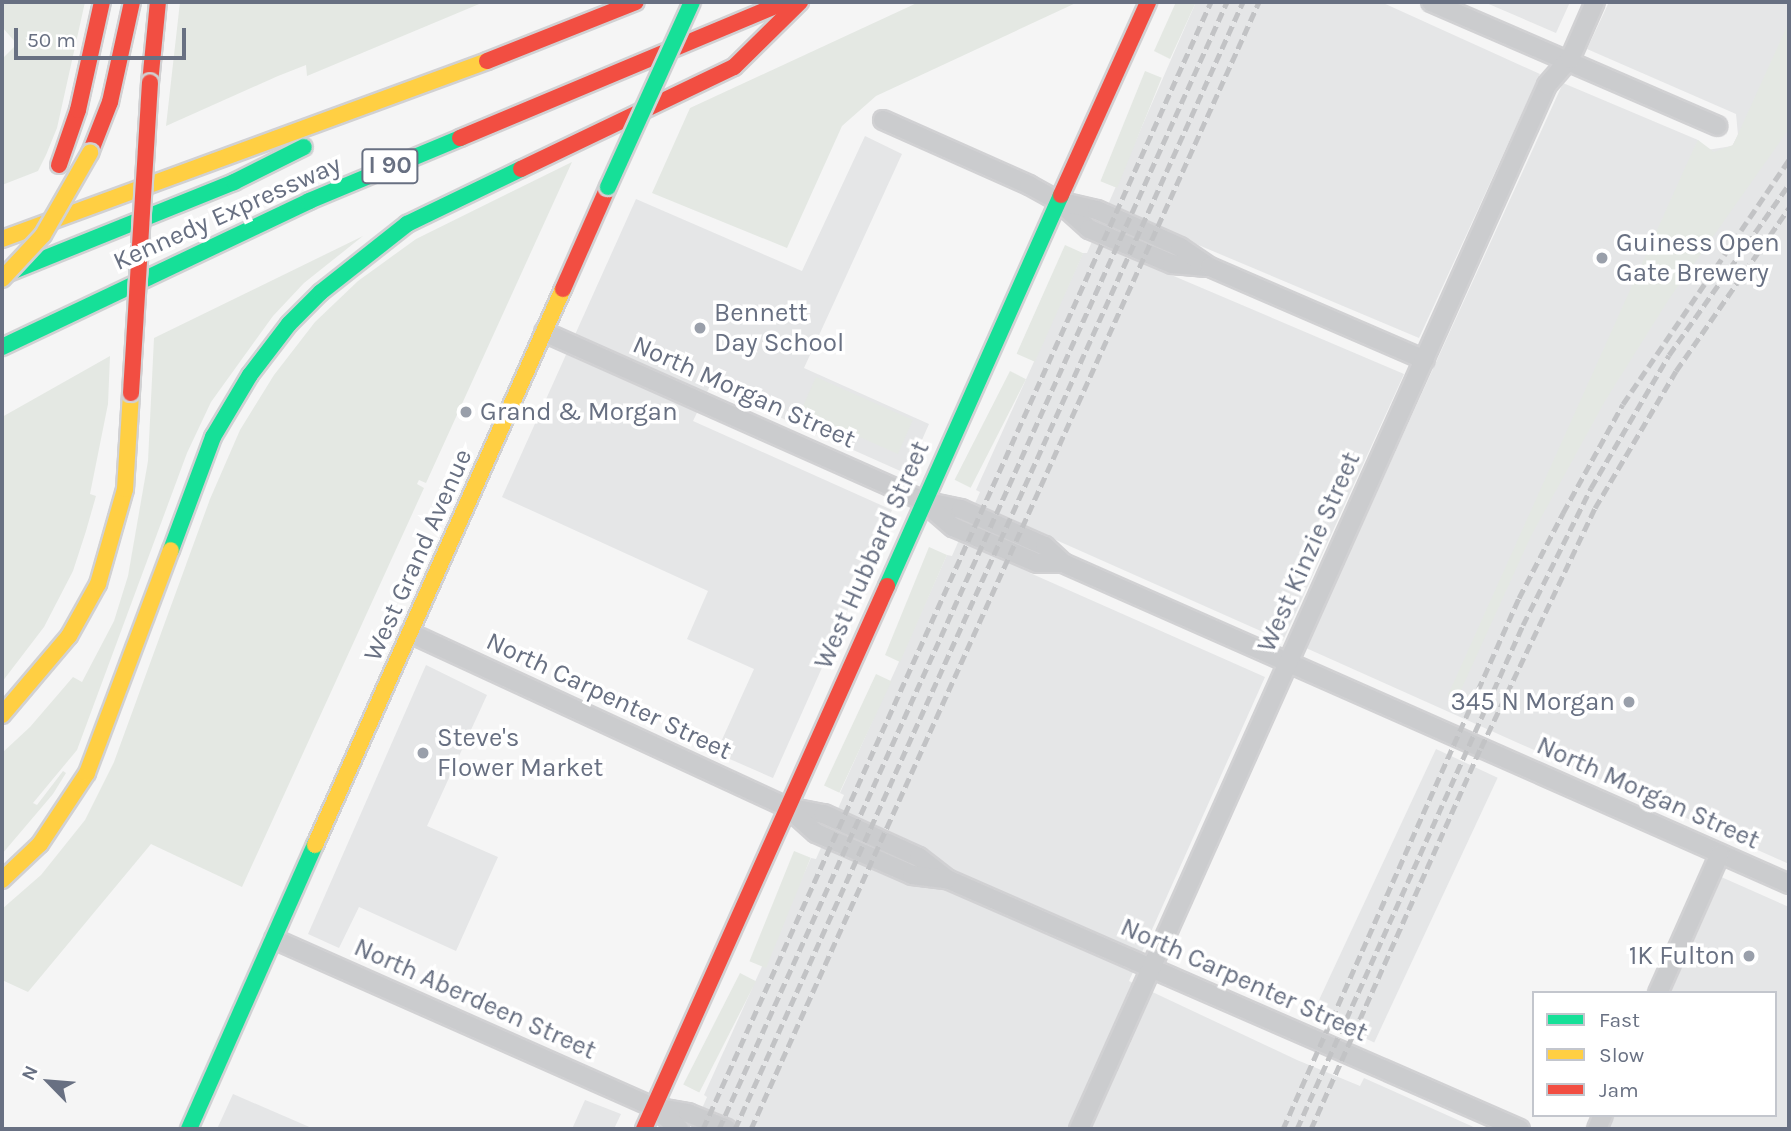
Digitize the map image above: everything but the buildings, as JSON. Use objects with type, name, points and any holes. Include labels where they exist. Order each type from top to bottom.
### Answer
[{"type":"main road","points":[[56,171],[79,110],[102,2]]},
{"type":"main road","points":[[2,277],[43,235],[90,153],[110,102],[132,2]]},
{"type":"main road","points":[[2,715],[69,636],[97,584],[125,489],[150,83],[158,2]]},
{"type":"main road","name":"Kennedy Expressway","points":[[2,239],[421,87],[636,2]]},
{"type":"main road","name":"West Grand Avenue","points":[[189,1129],[692,2]]},
{"type":"main road","name":"Kennedy Expressway","points":[[2,347],[309,201],[785,2]]},
{"type":"main road","points":[[2,880],[40,844],[87,773],[213,437],[250,375],[289,324],[321,292],[407,223],[734,67],[800,2]]},
{"type":"main road","name":"West Hubbard Street","points":[[644,1129],[1148,2]]},
{"type":"main road","name":"I 90","points":[[2,277],[234,182],[421,87]]},
{"type":"main road","points":[[2,260],[35,211]]},
{"type":"street","points":[[1431,2],[1570,59],[1717,126]]},
{"type":"street","name":"West Kinzie Street","points":[[1079,1129],[1548,85],[1570,59],[1595,2]]},
{"type":"street","points":[[883,120],[1058,201],[1089,229],[1172,264],[1210,267],[1425,360]]},
{"type":"street","name":"North Morgan Street","points":[[544,332],[923,501],[961,509],[1045,546],[1063,563],[1789,884]]},
{"type":"street","name":"North Carpenter Street","points":[[410,633],[786,807],[828,838],[912,875],[947,879],[1520,1129]]},
{"type":"street","points":[[1659,991],[1720,854]]},
{"type":"street","name":"North Aberdeen Street","points":[[274,939],[654,1107],[688,1113],[727,1129]]},
{"type":"street","name":"North Aberdeen Street","points":[[654,1107],[679,1129]]},
{"type":"shaded area","points":[[2,2],[85,2],[57,128],[46,155],[38,171],[2,185],[2,59],[17,44],[2,27]]},
{"type":"shaded area","points":[[180,2],[484,2],[307,76],[306,65],[166,126]]},
{"type":"shaded area","points":[[919,2],[1078,2],[876,96],[842,126],[787,248],[652,193],[690,108]]},
{"type":"shaded area","points":[[1176,2],[1196,2],[1170,59],[1154,51]]},
{"type":"shaded area","points":[[1196,2],[1381,2],[1540,74],[1419,338],[1177,236],[1162,271],[1404,374],[1283,641],[1047,536],[1030,573],[1265,677],[1129,981],[1297,1060],[1360,1086],[1364,1078],[1478,1129],[693,1129],[707,1097],[704,1095],[811,858],[816,859],[844,795],[840,793],[947,555],[952,556],[980,492],[976,490],[1083,253],[1087,253]]},
{"type":"shaded area","points":[[1484,2],[1570,2],[1556,33]]},
{"type":"shaded area","points":[[1609,2],[1789,2],[1789,864],[1306,648],[1563,83],[1698,140],[1707,150],[1732,146],[1738,135],[1736,114],[1587,49]]},
{"type":"shaded area","points":[[1789,22],[1789,129],[1669,299],[1605,401],[1531,536],[1457,699],[1448,695],[1698,140],[1714,152],[1733,145]]},
{"type":"shaded area","points":[[1145,71],[1162,78],[1117,188],[1100,181]]},
{"type":"shaded area","points":[[865,136],[902,154],[804,368],[929,424],[907,474],[710,386],[693,421],[892,510],[773,778],[716,753],[754,669],[687,639],[708,591],[502,497],[636,199],[802,271]]},
{"type":"shaded area","points":[[572,162],[426,483],[419,480],[417,484],[424,488],[242,887],[151,844],[28,992],[2,980],[2,909],[41,875],[85,820],[114,762],[210,499],[240,430],[274,375],[315,322],[358,281],[416,239]]},
{"type":"shaded area","points":[[363,236],[304,283],[273,316],[211,402],[187,453],[77,750],[33,803],[37,805],[63,771],[66,773],[53,794],[2,854],[2,753],[30,727],[73,677],[82,682],[114,621],[128,576],[148,461],[154,338]]},
{"type":"shaded area","points":[[1065,245],[1083,253],[1035,362],[1017,354]]},
{"type":"shaded area","points":[[110,356],[108,404],[90,494],[96,496],[73,571],[44,627],[2,682],[2,417]]},
{"type":"shaded area","points":[[1010,371],[1026,379],[971,488],[955,480]]},
{"type":"shaded area","points":[[816,377],[913,420],[898,454],[801,411]]},
{"type":"shaded area","points":[[929,547],[947,555],[900,662],[885,655]]},
{"type":"shaded area","points":[[426,665],[487,695],[427,826],[498,857],[456,951],[359,907],[339,948],[308,934]]},
{"type":"shaded area","points":[[876,674],[891,681],[839,793],[824,785]]},
{"type":"shaded area","points":[[1436,749],[1498,778],[1374,1042],[1313,1014]]},
{"type":"shaded area","points":[[794,851],[811,858],[766,968],[749,961]]},
{"type":"shaded area","points":[[1719,876],[1789,907],[1789,1129],[1606,1129],[1611,1117],[1777,1117],[1777,991],[1668,991]]},
{"type":"shaded area","points":[[740,973],[756,981],[699,1093],[683,1084]]},
{"type":"shaded area","points":[[233,1094],[314,1129],[217,1129]]},
{"type":"shaded area","points":[[585,1100],[621,1114],[614,1129],[572,1129]]},
{"type":"railway","points":[[703,1129],[1211,2]]},
{"type":"railway","points":[[719,1129],[1227,2]]},
{"type":"railway","points":[[735,1129],[1243,2]]},
{"type":"railway","points":[[751,1129],[1259,2]]},
{"type":"railway","points":[[1283,1129],[1519,598],[1563,513],[1623,404],[1789,160]]},
{"type":"railway","points":[[1297,1129],[1523,625],[1591,488],[1669,355],[1789,184]]},
{"type":"railway","points":[[1311,1129],[1481,748],[1595,508],[1676,371],[1789,208]]},
{"type":"traffic: fast","points":[[608,187],[692,2]]},
{"type":"traffic: fast","points":[[2,347],[309,201],[460,138]]},
{"type":"traffic: fast","points":[[3,275],[234,182],[304,147]]},
{"type":"traffic: fast","points":[[171,550],[213,437],[250,375],[289,324],[321,292],[407,224],[521,169]]},
{"type":"traffic: fast","points":[[887,586],[1061,195]]},
{"type":"traffic: fast","points":[[189,1129],[315,845]]},
{"type":"traffic: slow","points":[[2,239],[487,61]]},
{"type":"traffic: slow","points":[[2,279],[43,235],[90,153]]},
{"type":"traffic: slow","points":[[315,845],[563,289]]},
{"type":"traffic: slow","points":[[2,715],[69,636],[98,584],[125,489],[131,393]]},
{"type":"traffic: slow","points":[[2,880],[40,844],[87,773],[171,550]]},
{"type":"traffic: jam","points":[[59,165],[78,110],[102,2]]},
{"type":"traffic: jam","points":[[90,153],[110,102],[132,2]]},
{"type":"traffic: jam","points":[[150,83],[158,2]]},
{"type":"traffic: jam","points":[[487,61],[636,2]]},
{"type":"traffic: jam","points":[[460,138],[785,2]]},
{"type":"traffic: jam","points":[[521,169],[734,67],[800,2]]},
{"type":"traffic: jam","points":[[1061,195],[1148,2]]},
{"type":"traffic: jam","points":[[131,393],[150,83]]},
{"type":"traffic: jam","points":[[563,289],[608,187]]},
{"type":"traffic: jam","points":[[644,1129],[887,586]]},
{"type":"place","name":"Guiness Open Gate Brewery","points":[[1602,258]]},
{"type":"place","name":"Bennett Day School","points":[[700,328]]},
{"type":"place","name":"Grand & Morgan","points":[[466,412]]},
{"type":"place","name":"345 N Morgan","points":[[1629,702]]},
{"type":"place","name":"Steve's Flower Market","points":[[423,753]]},
{"type":"place","name":"1K Fulton","points":[[1749,956]]}]
